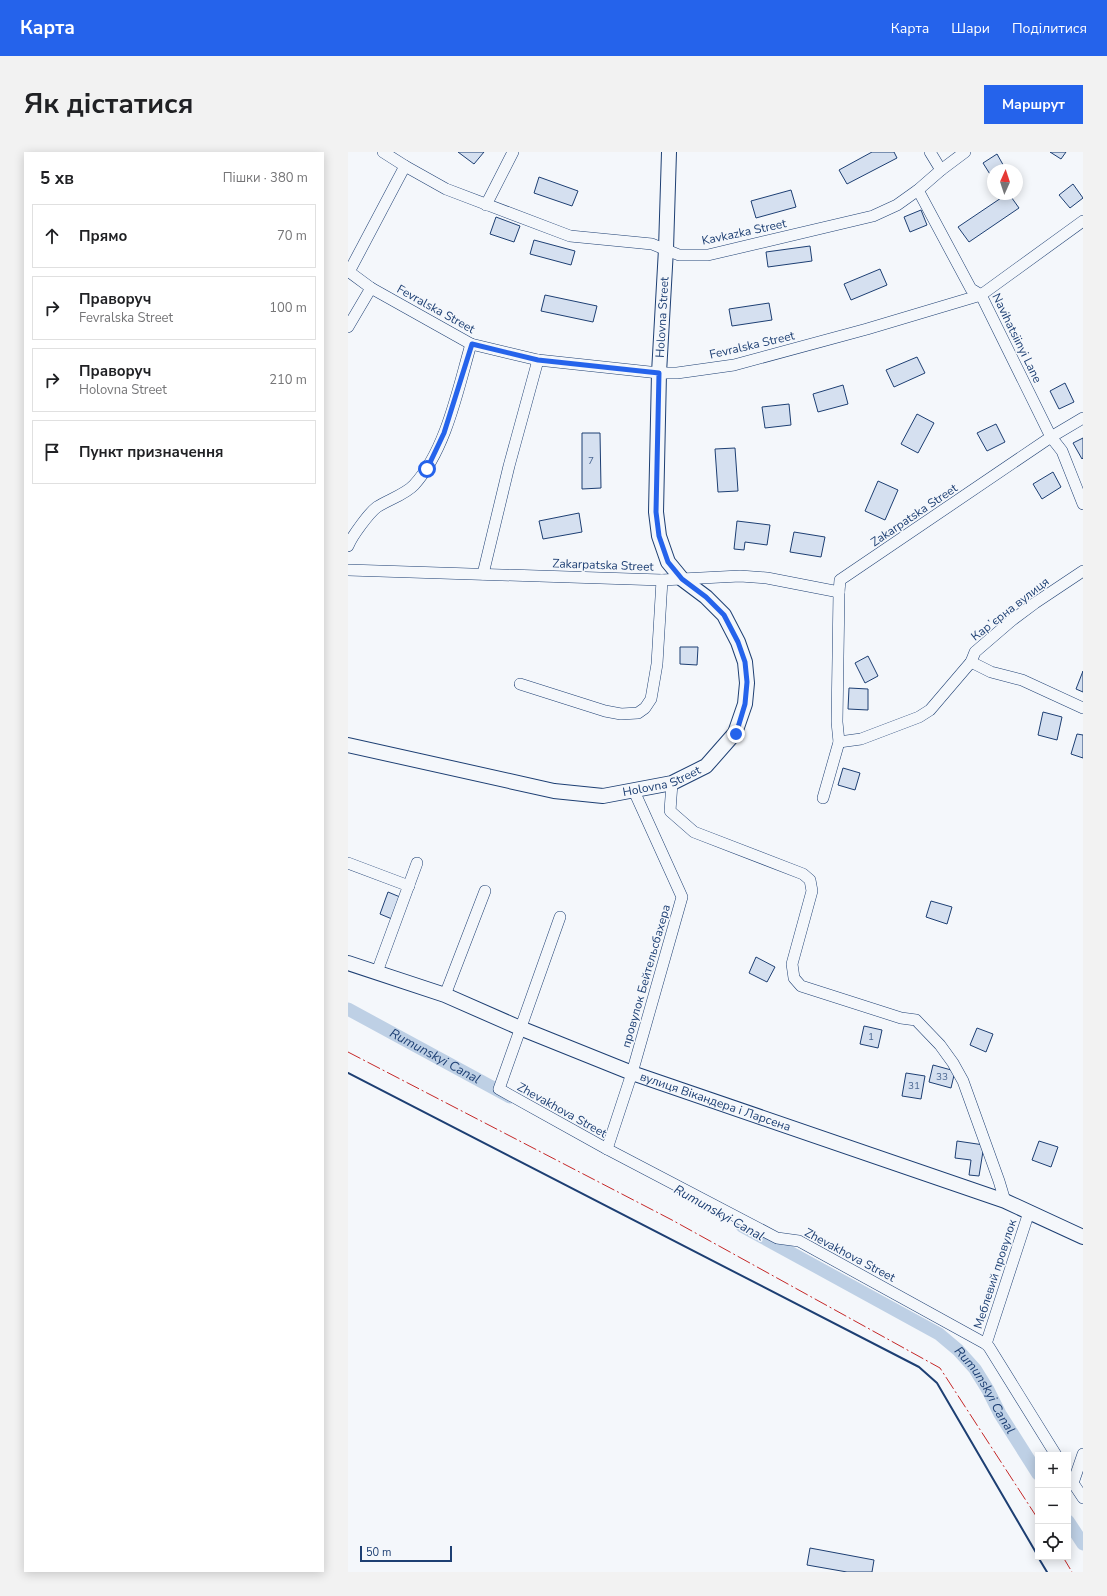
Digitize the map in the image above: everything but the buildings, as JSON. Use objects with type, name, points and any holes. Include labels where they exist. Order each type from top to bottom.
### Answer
[{"type":"street","name":"Kavkazka Street","points":[[383,152],[446,189],[570,236],[652,244],[679,256],[708,255],[873,216],[897,205],[966,152]]},
{"type":"street","points":[[486,205],[513,152]]},
{"type":"street","name":"Holovna Street","points":[[348,745],[554,791],[603,796],[672,783],[706,766],[736,734],[745,704],[747,682],[745,662],[738,642],[724,615],[706,597],[682,579],[668,562],[659,536],[656,512],[659,373],[666,249],[669,152]]},
{"type":"street","points":[[930,152],[941,170]]},
{"type":"street","points":[[349,272],[405,166]]},
{"type":"street","name":"Navihatsiinyi Lane","points":[[918,190],[971,289],[981,295],[1051,437],[1062,451],[1083,504]]},
{"type":"street","name":"Fevralska Street","points":[[349,272],[371,288],[472,344],[538,360],[659,373],[677,373],[734,365],[866,329],[981,295],[1083,221]]},
{"type":"street","points":[[348,327],[371,288]]},
{"type":"street","points":[[348,546],[352,538],[376,508],[413,487],[427,469],[444,433],[472,344]]},
{"type":"street","points":[[483,574],[509,466],[538,360]]},
{"type":"street","name":"Zakarpatska Street","points":[[348,570],[662,580],[740,576],[767,578],[839,592],[840,580],[1051,437],[1083,418]]},
{"type":"street","name":"Карʼєрна вулиця","points":[[839,742],[861,739],[919,717],[930,710],[971,662],[975,652],[1011,621],[1083,571]]},
{"type":"street","points":[[520,684],[616,713],[638,713],[645,708],[651,699],[656,664],[662,580]]},
{"type":"street","points":[[823,798],[839,742],[837,722],[839,592]]},
{"type":"street","points":[[971,662],[991,672],[1022,680],[1083,708]]},
{"type":"street","points":[[672,783],[670,811],[694,832],[803,874],[810,880],[812,891],[792,964],[794,978],[801,986],[901,1018],[916,1020],[940,1045],[953,1063],[963,1081],[997,1174],[1005,1201]]},
{"type":"street","name":"провулок Бейтельсбахера","points":[[607,1149],[632,1073],[682,897],[634,791]]},
{"type":"street","points":[[348,863],[409,886]]},
{"type":"street","points":[[377,972],[417,864]]},
{"type":"street","points":[[445,995],[485,891]]},
{"type":"street","points":[[520,1028],[560,917]]},
{"type":"street","name":"вулиця Вікандера і Ларсена","points":[[348,963],[445,995],[520,1028],[632,1073],[1005,1201],[1083,1238]]},
{"type":"street","name":"Zhevakhova Street","points":[[520,1028],[499,1089],[607,1149],[777,1238],[799,1240],[986,1344],[1054,1452]]},
{"type":"street","name":"Меблевий провулок","points":[[986,1344],[1029,1212]]},
{"type":"street","points":[[1083,1454],[1071,1478],[1083,1498]]},
{"type":"waterway","name":"Rumunskyi Canal","points":[[348,1009],[510,1097]]},
{"type":"waterway","name":"Rumunskyi Canal","points":[[742,1226],[939,1334],[958,1350],[975,1369],[1000,1414],[1035,1469]]},
{"type":"waterway","name":"Rumunskyi Canal","points":[[1070,1524],[1083,1544]]},
{"type":"wall","points":[[348,1073],[919,1367],[937,1383],[1035,1551]]},
{"type":"wall","points":[[1040,1560],[1047,1572]]},
{"type":"power","points":[[348,1052],[672,1220],[940,1368],[1035,1514]]},
{"type":"power","points":[[1065,1560],[1072,1572]]},
{"type":"route","points":[[427,469],[444,433],[472,344],[538,360],[659,373],[656,512],[659,536],[668,562],[682,579],[706,597],[724,615],[738,642],[745,662],[747,682],[745,704],[736,734]]}]
